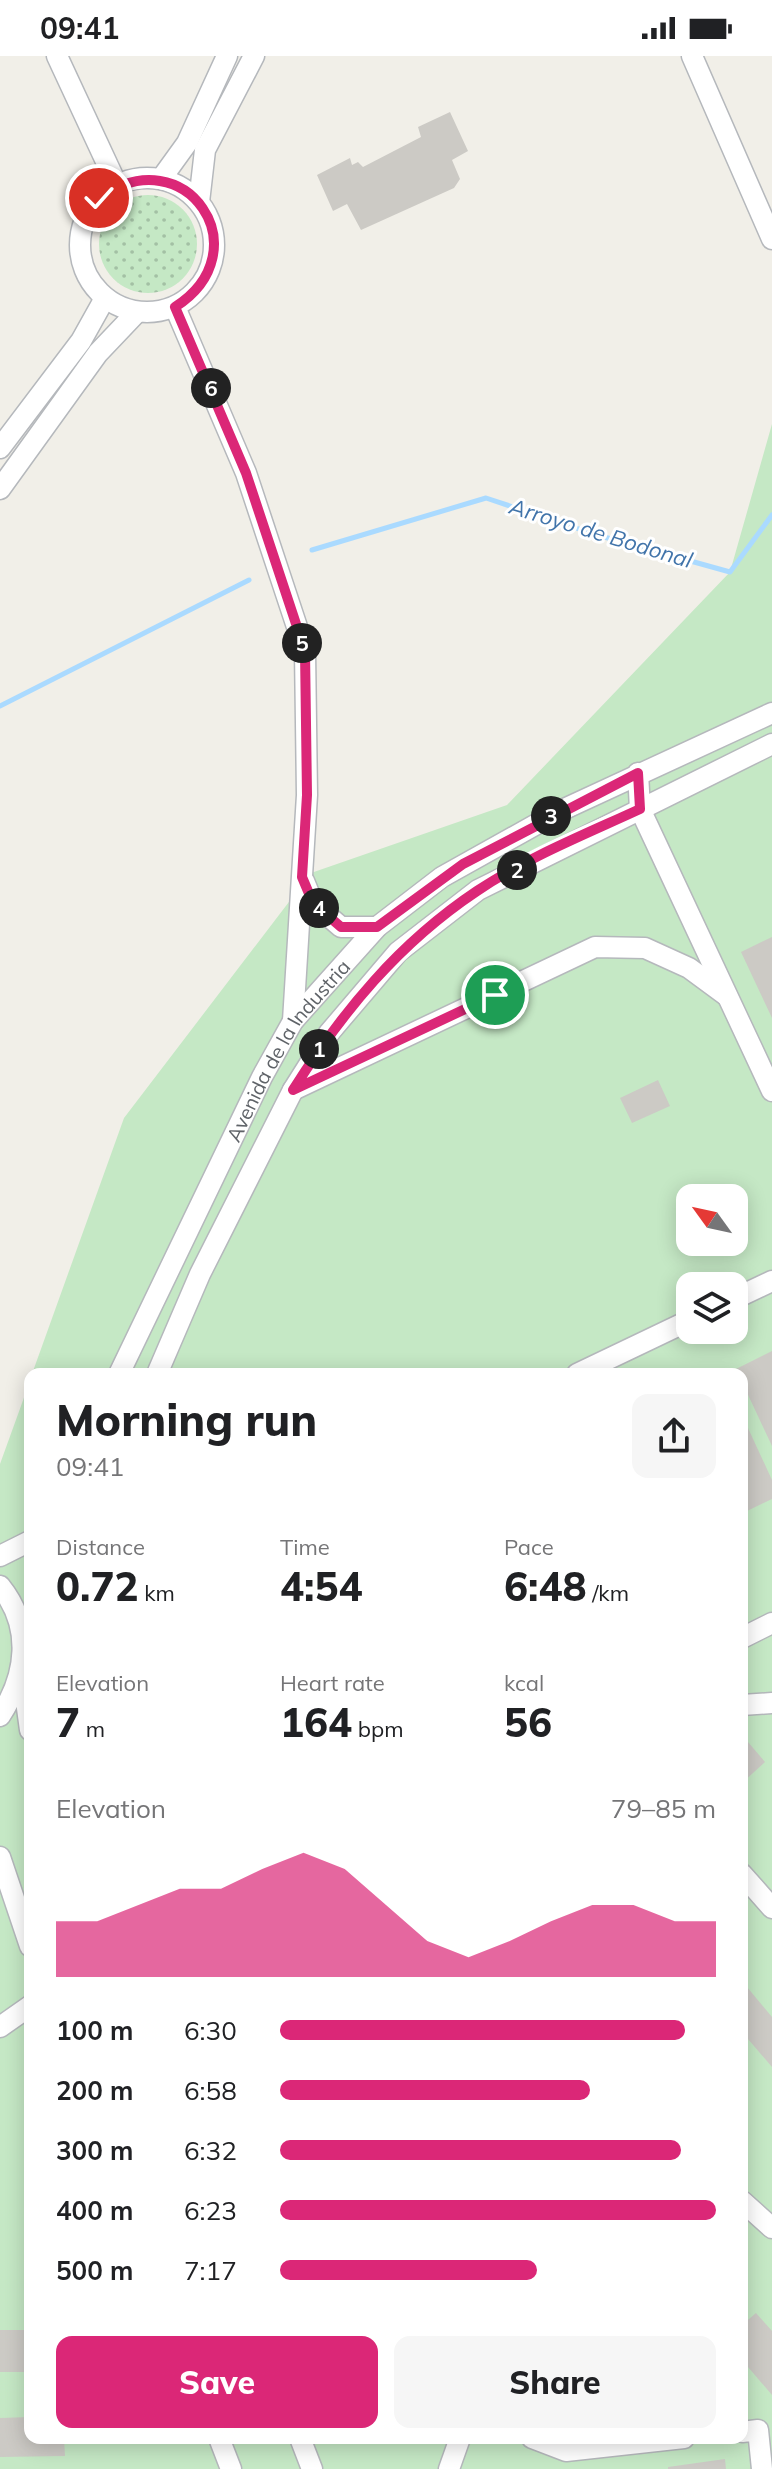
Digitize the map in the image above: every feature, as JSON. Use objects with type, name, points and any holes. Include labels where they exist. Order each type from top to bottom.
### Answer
[{"type":"street","points":[[57,56],[117,185]]},
{"type":"street","points":[[161,179],[187,143],[227,56]]},
{"type":"street","points":[[199,202],[205,150],[254,56]]},
{"type":"street","points":[[692,56],[772,239]]},
{"type":"street","points":[[139,178],[161,179],[182,187],[199,202],[210,219],[214,239],[213,260],[205,280],[192,296],[175,307],[156,312],[137,312],[105,298],[90,281],[82,261],[80,238],[86,217],[99,198],[117,185],[139,178]]},
{"type":"street","points":[[0,448],[81,341],[105,298]]},
{"type":"street","points":[[175,307],[246,473],[305,651],[307,795],[293,1021]]},
{"type":"street","points":[[0,489],[98,353],[137,312]]},
{"type":"street","name":"Avenida de la Industria","points":[[122,1368],[255,1091],[293,1021],[377,927],[463,864],[638,773],[772,713]]},
{"type":"street","name":"Avenida de la Industria","points":[[160,1368],[200,1274],[293,1090],[329,1033],[398,952],[478,890],[772,744]]},
{"type":"street","points":[[638,773],[640,809],[772,1091]]},
{"type":"street","points":[[302,877],[313,903],[341,927],[377,927]]},
{"type":"street","points":[[293,1090],[595,947],[645,948],[689,968],[727,996]]},
{"type":"street","points":[[748,1292],[772,1281]]},
{"type":"street","points":[[590,1368],[676,1327]]},
{"type":"street","points":[[0,1556],[24,1544]]},
{"type":"street","points":[[0,1586],[10,1598],[21,1626],[24,1648]]},
{"type":"street","points":[[748,1635],[772,1623]]},
{"type":"street","points":[[0,1716],[14,1695],[24,1660]]},
{"type":"street","points":[[748,1705],[772,1703]]},
{"type":"street","points":[[0,1857],[24,1921]]},
{"type":"street","points":[[748,1881],[772,1908]]},
{"type":"street","points":[[0,2027],[24,2010]]},
{"type":"street","points":[[748,2206],[772,2228]]},
{"type":"street","points":[[748,2431],[758,2430],[762,2469]]},
{"type":"street","points":[[221,2444],[231,2469]]},
{"type":"street","points":[[302,2444],[312,2469]]},
{"type":"street","points":[[448,2466],[457,2444]]},
{"type":"street","points":[[548,2444],[566,2451],[630,2444]]},
{"type":"green space","points":[[148,195],[167,198],[183,209],[194,225],[197,244],[194,263],[183,279],[167,290],[148,293],[129,290],[113,279],[102,263],[99,244],[102,225],[113,209],[129,198]]},
{"type":"green space","points":[[772,424],[772,2469],[0,2469],[0,1464],[24,1398],[24,2444],[748,2444],[748,1368],[34,1368],[124,1118],[311,873],[507,805],[730,572]]},
{"type":"building","points":[[450,112],[468,151],[452,160],[460,179],[454,188],[361,230],[347,204],[333,211],[317,175],[350,158],[352,165],[358,162],[363,167],[421,137],[418,127]]},
{"type":"building","points":[[772,937],[772,1018],[741,952]]},
{"type":"building","points":[[658,1080],[670,1106],[632,1123],[620,1098]]},
{"type":"building","points":[[772,1351],[772,1446],[748,1395],[748,1368],[738,1368]]},
{"type":"building","points":[[748,1428],[772,1480],[772,1499],[748,1511]]},
{"type":"building","points":[[748,1742],[765,1762],[748,1778]]},
{"type":"building","points":[[748,1988],[772,2017],[772,2067],[748,2039]]},
{"type":"building","points":[[756,2313],[772,2331],[772,2395],[748,2367],[748,2320]]},
{"type":"building","points":[[0,2330],[24,2330],[24,2372],[0,2372]]},
{"type":"building","points":[[24,2417],[24,2444],[64,2444],[65,2456],[0,2457],[0,2418]]},
{"type":"building","points":[[725,2459],[726,2469],[668,2469],[668,2467]]},
{"type":"waterway","name":"Arroyo de Bodonal","points":[[312,550],[486,498],[597,535],[730,572],[772,515]]},
{"type":"waterway","name":"Arroyo de Bodonal","points":[[0,706],[249,580]]},
{"type":"route","points":[[99,198],[117,185],[139,178],[161,179],[182,187],[199,202],[210,219],[214,239],[213,260],[205,280],[192,296],[175,307],[246,473],[305,651],[307,795],[302,877],[313,903],[341,927],[377,927],[463,864],[588,796],[638,773],[640,809],[478,890],[398,952],[329,1033],[293,1090],[495,995]]}]
